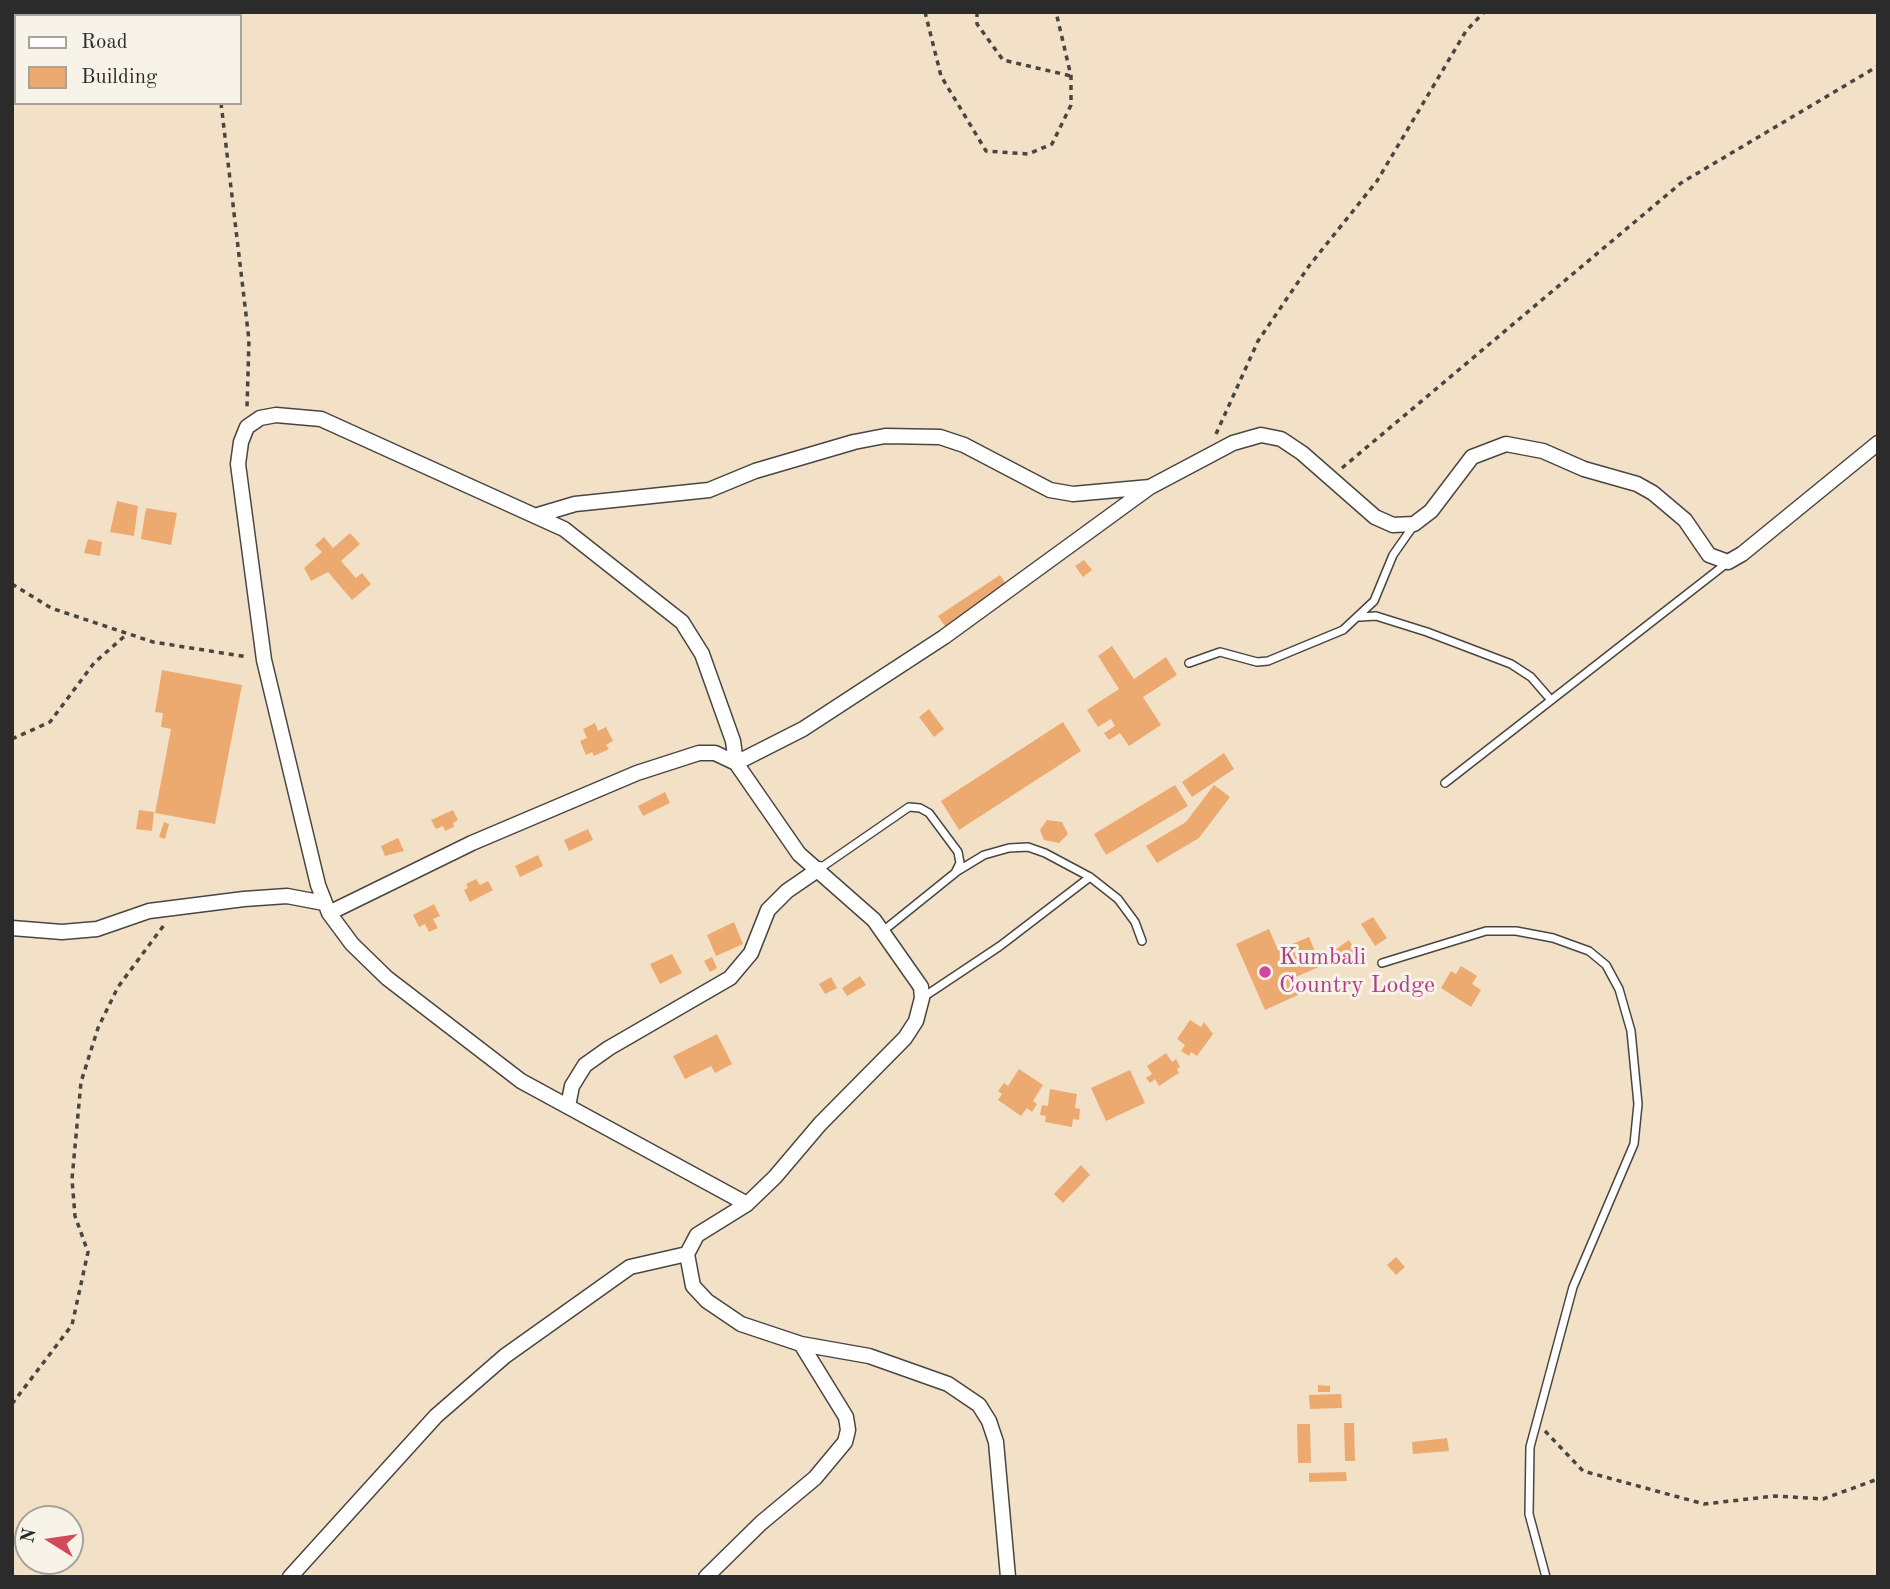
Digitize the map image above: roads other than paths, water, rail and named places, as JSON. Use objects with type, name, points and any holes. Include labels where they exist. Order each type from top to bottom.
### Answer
[{"type":"street","points":[[747,1204],[522,1081],[387,978],[352,944],[327,908],[299,812],[264,660],[240,486],[241,442],[247,427],[260,418],[276,415],[321,419],[476,490],[538,515],[564,529],[682,622],[702,653],[733,741],[736,763],[792,844],[883,931],[921,987],[922,998],[916,1021],[905,1038],[747,1204],[698,1235],[687,1254],[693,1286],[707,1301],[741,1324],[801,1344],[880,1360],[948,1384],[978,1405],[989,1421],[996,1442],[1008,1577]]},
{"type":"street","points":[[538,515],[575,504],[709,490],[755,471],[854,442],[915,434],[940,437],[964,445],[1050,490],[1073,494],[1150,487]]},
{"type":"street","points":[[736,763],[803,729],[944,637],[1150,487],[1233,443],[1261,435],[1281,439],[1302,453],[1375,517],[1393,525],[1414,524],[1432,511],[1472,457],[1506,444],[1522,444],[1653,493],[1685,520],[1709,555],[1728,562],[1742,554],[1878,443]]},
{"type":"street","points":[[12,928],[62,932],[97,929],[149,911],[287,896],[327,908],[649,768],[699,753],[715,753],[736,763]]},
{"type":"street","points":[[568,1106],[572,1086],[585,1065],[609,1048],[730,978],[751,953],[768,909],[787,891],[819,869]]},
{"type":"street","points":[[290,1577],[436,1416],[506,1356],[630,1268],[687,1254]]},
{"type":"street","points":[[706,1577],[761,1523],[815,1478],[845,1442],[848,1430],[846,1417],[801,1344]]},
{"type":"lane","points":[[1189,663],[1220,652],[1257,662],[1268,661],[1343,630],[1360,617],[1382,588],[1393,555],[1414,524]]},
{"type":"lane","points":[[1445,783],[1728,562]]},
{"type":"lane","points":[[1360,617],[1376,616],[1511,664],[1531,677],[1550,700]]},
{"type":"lane","points":[[819,869],[909,807],[920,807],[929,813],[958,852],[960,863],[955,873]]},
{"type":"lane","points":[[883,931],[955,873],[984,855],[1009,848],[1028,848],[1090,877],[1118,899],[1135,922],[1142,941]]},
{"type":"lane","points":[[922,998],[1000,946],[1090,877]]},
{"type":"lane","points":[[1382,963],[1486,931],[1516,931],[1553,938],[1589,951],[1606,965],[1619,989],[1631,1031],[1637,1104],[1634,1143],[1573,1287],[1530,1447],[1527,1488],[1529,1514],[1546,1577]]},
{"type":"place","name":"Kumbali Country Lodge","points":[[1265,972]]}]
